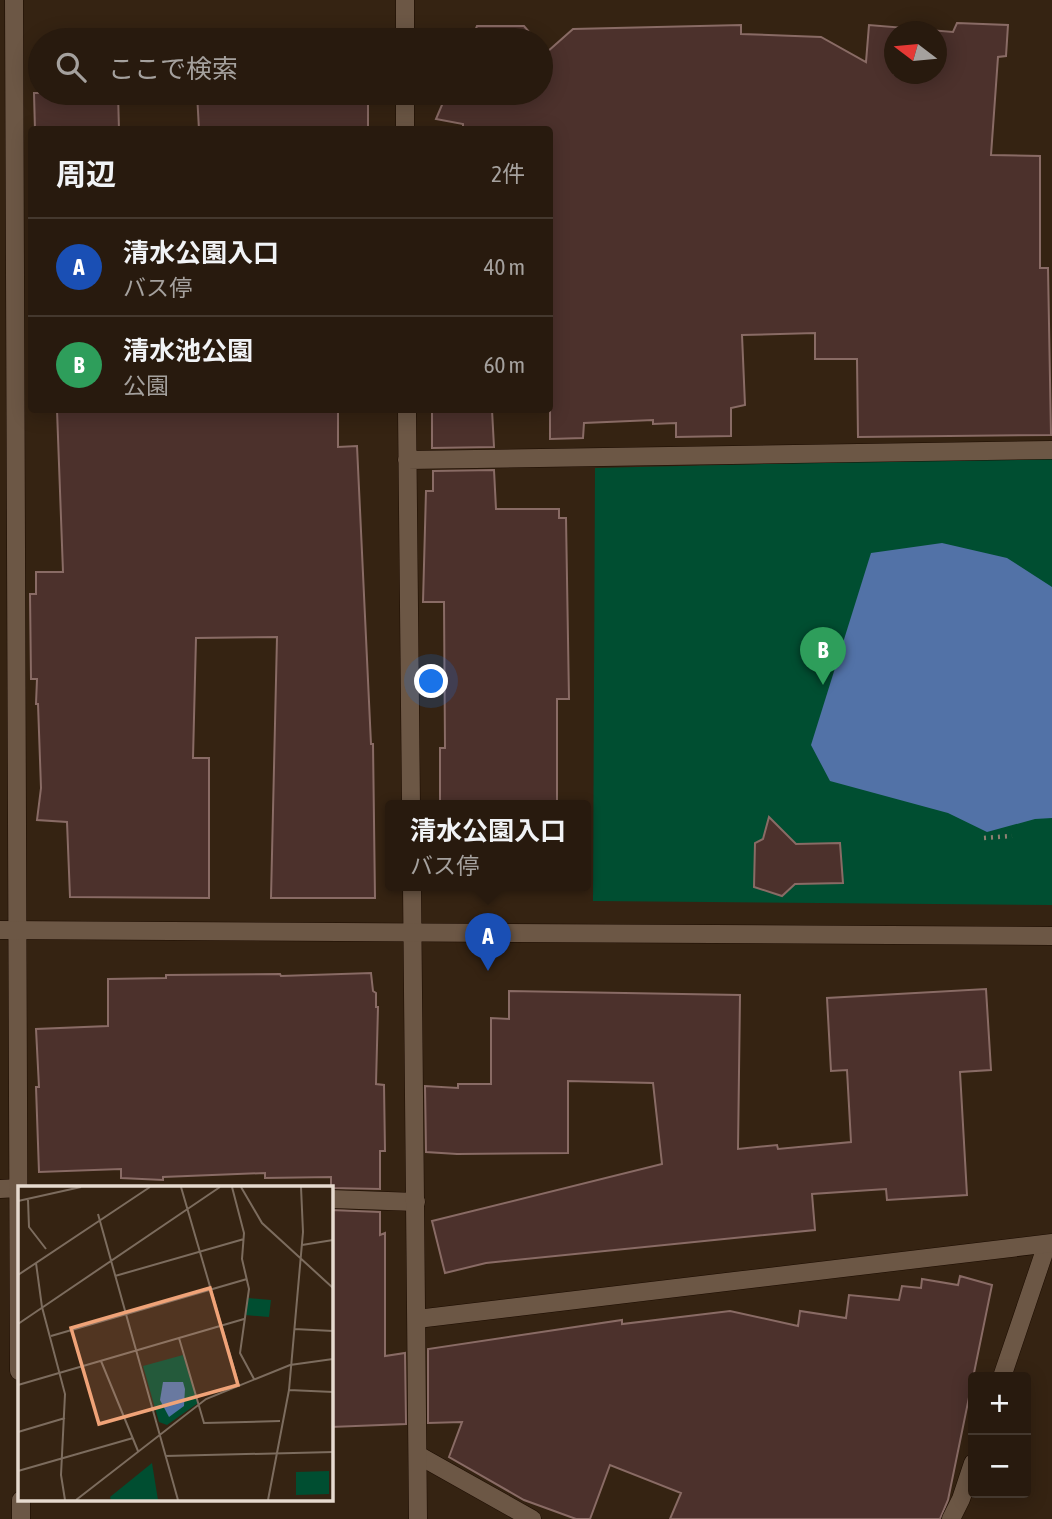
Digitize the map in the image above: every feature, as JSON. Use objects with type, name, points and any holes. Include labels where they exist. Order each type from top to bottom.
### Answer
[{"type":"street","points":[[14,0],[19,930],[12,1188],[18,1345]]},
{"type":"street","points":[[405,0],[405,28]]},
{"type":"street","points":[[405,105],[405,126]]},
{"type":"street","points":[[407,413],[411,800]]},
{"type":"street","points":[[407,460],[1052,450]]},
{"type":"street","points":[[412,891],[418,1519]]},
{"type":"street","points":[[0,930],[1052,936]]},
{"type":"street","points":[[332,1199],[416,1202]]},
{"type":"street","points":[[417,1319],[1049,1243],[1004,1372]]},
{"type":"street","points":[[418,1455],[532,1519]]},
{"type":"street","points":[[951,1519],[968,1478]]},
{"type":"path","points":[[984,838],[1012,836]]},
{"type":"green space","points":[[1052,457],[1052,905],[593,901],[595,468]]},
{"type":"water","points":[[942,543],[1007,558],[1052,587],[1052,818],[1035,819],[987,832],[948,813],[830,781],[811,745],[871,553]]},
{"type":"building","points":[[957,23],[1008,25],[1006,56],[998,57],[991,155],[1040,156],[1040,268],[1048,268],[1051,435],[858,437],[857,359],[815,359],[815,333],[742,335],[745,405],[731,408],[731,436],[676,437],[676,423],[653,424],[653,420],[584,423],[583,438],[550,439],[550,413],[553,413],[553,126],[463,126],[436,119],[442,105],[553,105],[553,47],[573,29],[741,25],[741,34],[821,37],[866,62],[869,25],[884,26],[884,84],[947,84],[947,32],[953,32]]},
{"type":"building","points":[[524,26],[526,28],[476,28]]},
{"type":"building","points":[[34,105],[118,105],[119,126],[35,126]]},
{"type":"building","points":[[198,105],[368,105],[368,126],[199,126]]},
{"type":"building","points":[[57,413],[338,413],[338,447],[357,446],[373,744],[375,898],[271,898],[277,637],[196,638],[193,758],[209,758],[209,898],[70,897],[67,822],[37,820],[41,788],[37,679],[31,679],[30,594],[36,594],[36,572],[63,572]]},
{"type":"building","points":[[432,413],[492,413],[494,447],[432,448]]},
{"type":"building","points":[[494,470],[496,509],[559,509],[559,518],[566,518],[569,699],[557,699],[557,800],[440,800],[440,748],[445,748],[444,602],[423,602],[426,491],[433,491],[433,471]]},
{"type":"building","points":[[769,817],[796,844],[840,843],[843,883],[795,884],[782,896],[754,887],[755,843],[763,839]]},
{"type":"building","points":[[371,973],[378,1007],[376,1084],[384,1085],[385,1151],[380,1151],[380,1189],[332,1188],[331,1177],[265,1178],[265,1173],[163,1177],[163,1180],[121,1178],[121,1169],[39,1172],[36,1029],[108,1026],[108,979],[166,978],[166,975],[281,976]]},
{"type":"building","points":[[986,989],[991,1070],[960,1072],[967,1195],[887,1200],[886,1189],[812,1194],[815,1230],[486,1263],[445,1273],[432,1221],[662,1164],[653,1083],[568,1081],[568,1153],[426,1152],[425,1086],[458,1088],[458,1084],[491,1084],[491,1018],[509,1019],[509,991],[740,995],[738,1149],[777,1145],[778,1149],[851,1142],[847,1070],[831,1071],[827,998]]},
{"type":"building","points":[[332,1210],[380,1212],[380,1235],[385,1233],[385,1356],[405,1353],[406,1424],[332,1427]]},
{"type":"building","points":[[960,1276],[992,1285],[974,1372],[968,1372],[968,1402],[948,1500],[940,1519],[670,1519],[681,1493],[610,1465],[590,1519],[576,1519],[524,1500],[449,1457],[462,1422],[428,1423],[428,1349],[622,1320],[622,1324],[730,1311],[798,1326],[800,1311],[846,1318],[849,1295],[899,1300],[902,1286],[921,1288],[922,1279],[958,1285]]},
{"type":"place","name":"清水池公園","points":[[823,685]]},
{"type":"place","name":"清水公園入口","points":[[488,971]]}]
